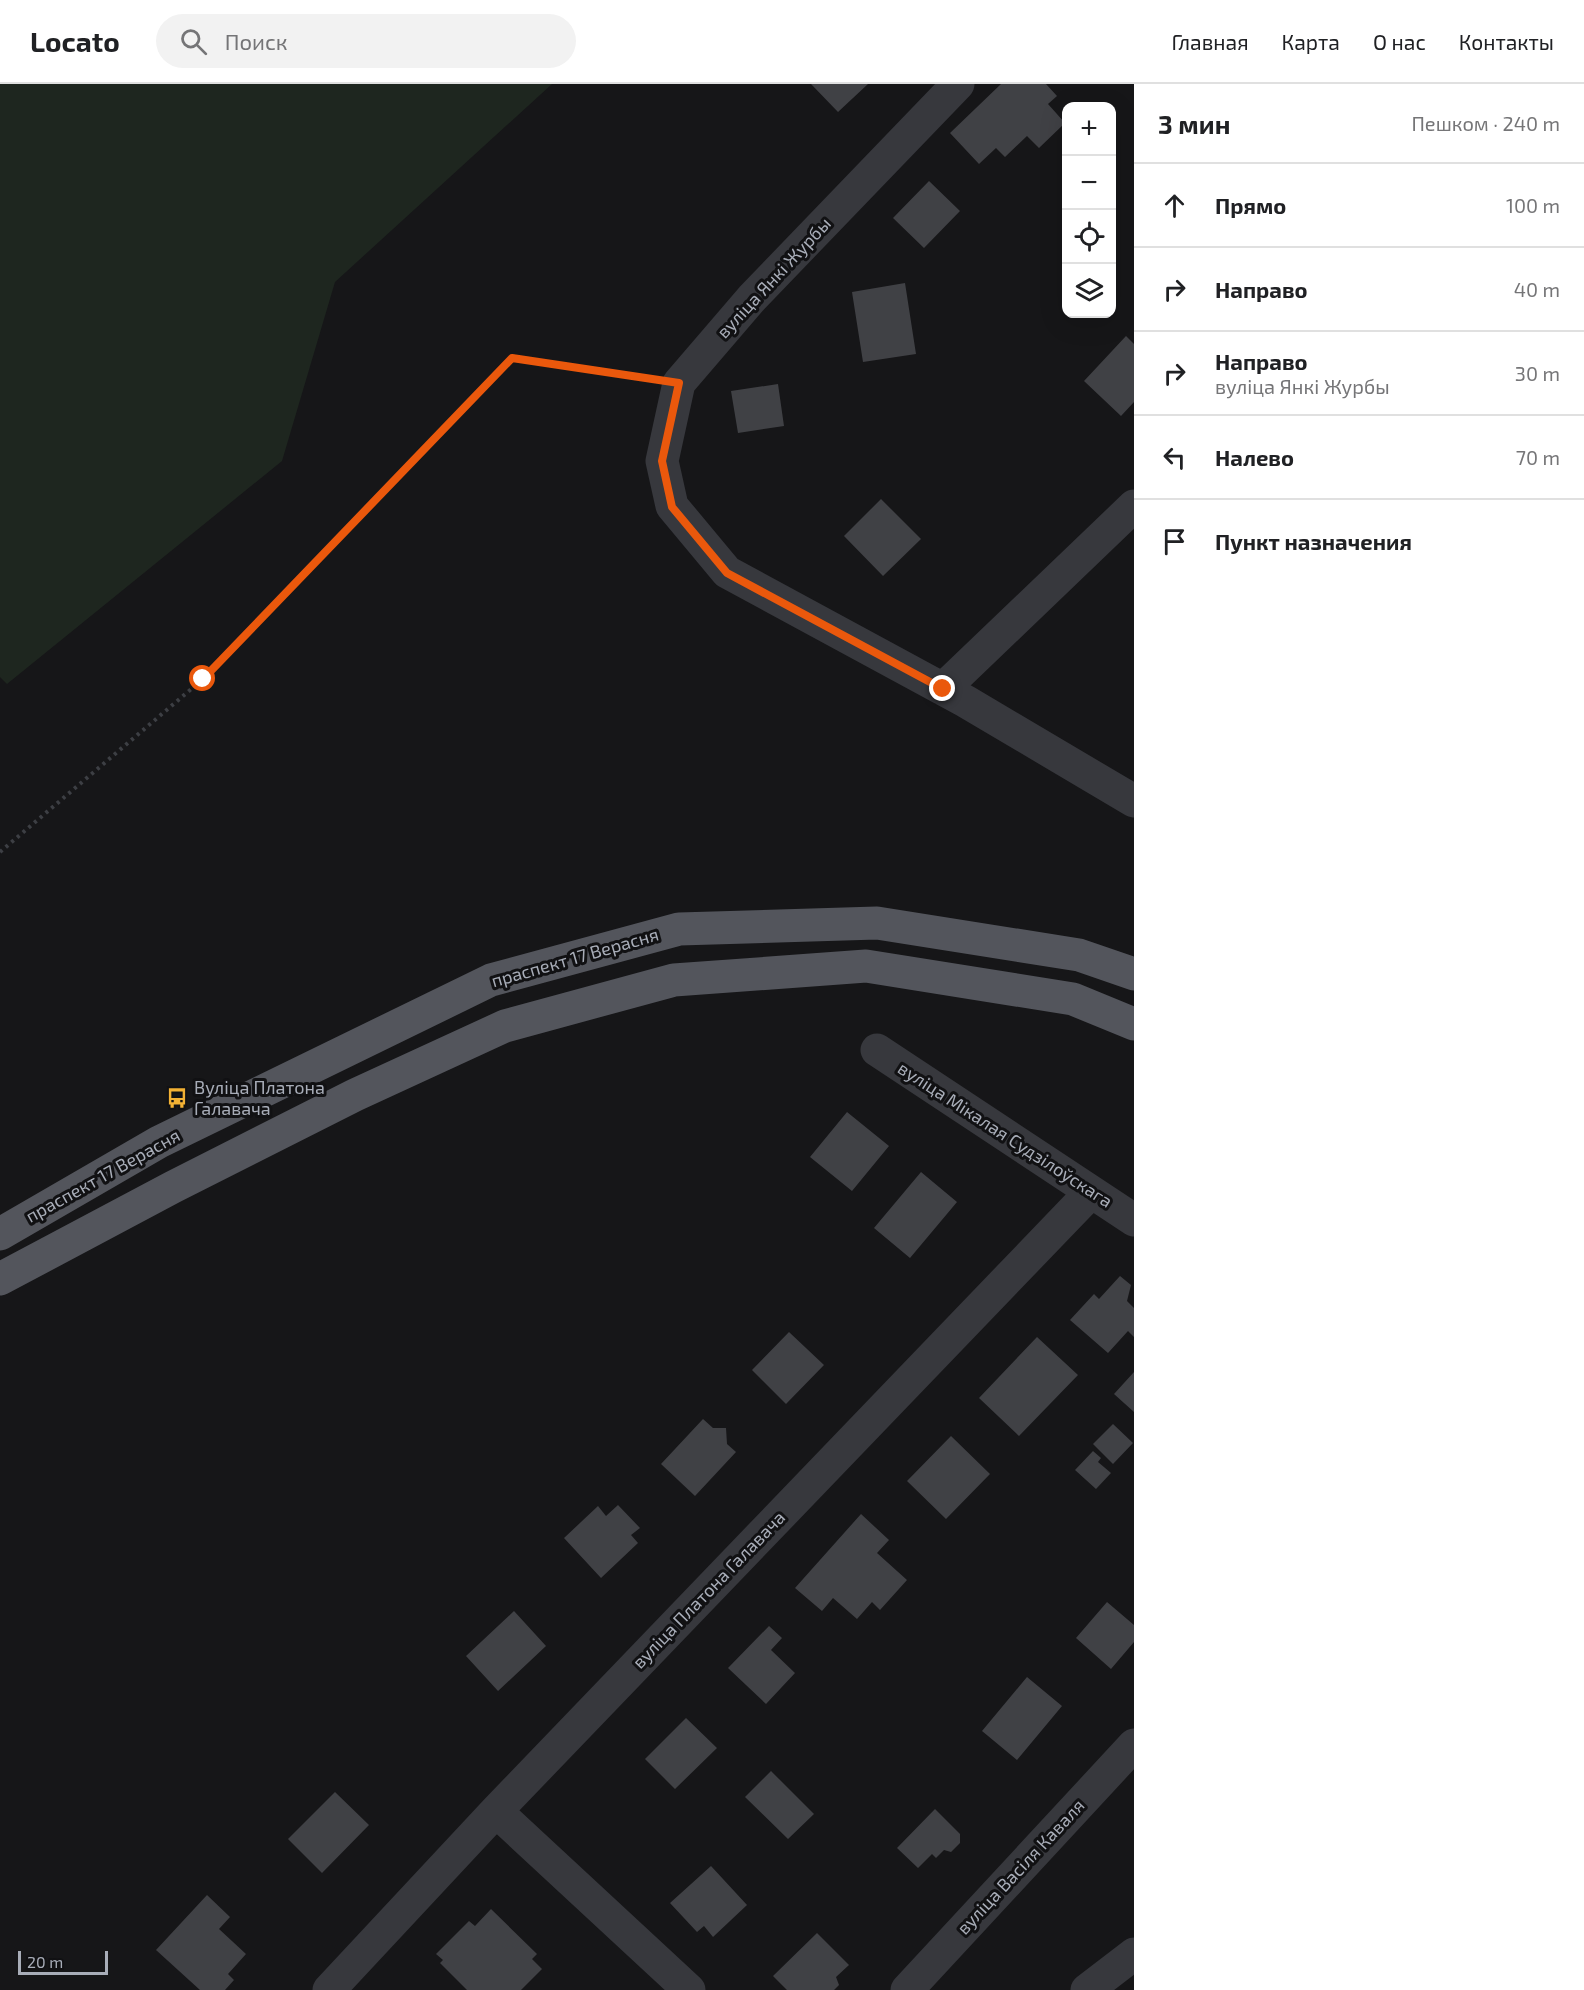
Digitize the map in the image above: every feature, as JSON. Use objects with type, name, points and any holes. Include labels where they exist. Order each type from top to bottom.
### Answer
[{"type":"main road","name":"праспект 17 Верасня","points":[[0,1234],[159,1142],[491,980],[679,929],[877,923],[1079,955],[1134,974]]},
{"type":"main road","points":[[0,1279],[173,1187],[355,1095],[505,1026],[674,980],[866,966],[1073,999],[1134,1024]]},
{"type":"street","name":"вуліца Янкі Журбы","points":[[943,689],[727,573],[672,507],[662,461],[679,383],[752,298],[958,84]]},
{"type":"street","points":[[1134,506],[943,689],[1134,801]]},
{"type":"street","name":"вуліца Мікалая Судзілоўскага","points":[[877,1050],[1134,1220]]},
{"type":"street","name":"вуліца Платона Галавача","points":[[329,1990],[496,1811],[1091,1192]]},
{"type":"street","name":"вуліца Васіля Каваля","points":[[907,1990],[1134,1745]]},
{"type":"street","points":[[496,1811],[689,1990]]},
{"type":"street","points":[[1087,1990],[1134,1954]]},
{"type":"path","points":[[0,852],[203,679],[512,358],[679,383]]},
{"type":"shaded area","points":[[0,84],[552,84],[335,282],[282,461],[7,684],[0,677]]},
{"type":"building","points":[[811,84],[868,84],[838,112]]},
{"type":"building","points":[[1001,84],[1046,84],[1057,96],[1048,104],[1062,120],[1062,126],[1039,148],[1027,136],[1005,157],[996,148],[979,164],[950,133]]},
{"type":"building","points":[[929,181],[960,211],[924,248],[893,218]]},
{"type":"building","points":[[905,283],[916,354],[863,362],[852,292]]},
{"type":"building","points":[[1126,336],[1134,344],[1134,402],[1121,416],[1084,381]]},
{"type":"building","points":[[778,384],[784,426],[738,433],[731,391]]},
{"type":"building","points":[[881,499],[921,539],[883,576],[844,536]]},
{"type":"building","points":[[847,1112],[889,1146],[852,1191],[810,1157]]},
{"type":"building","points":[[921,1172],[957,1202],[910,1258],[874,1228]]},
{"type":"building","points":[[1120,1276],[1131,1285],[1127,1301],[1134,1308],[1134,1337],[1128,1331],[1108,1353],[1070,1320],[1094,1294],[1099,1299]]},
{"type":"building","points":[[789,1332],[824,1365],[786,1404],[752,1370]]},
{"type":"building","points":[[1037,1337],[1078,1375],[1019,1436],[979,1398]]},
{"type":"building","points":[[1134,1372],[1134,1412],[1114,1394]]},
{"type":"building","points":[[703,1419],[713,1428],[726,1428],[727,1444],[736,1452],[695,1496],[661,1464]]},
{"type":"building","points":[[1113,1424],[1133,1443],[1113,1464],[1093,1444]]},
{"type":"building","points":[[951,1436],[990,1474],[946,1519],[907,1481]]},
{"type":"building","points":[[1093,1451],[1101,1458],[1098,1462],[1111,1473],[1096,1489],[1075,1470]]},
{"type":"building","points":[[618,1505],[640,1528],[631,1535],[638,1543],[601,1578],[564,1538],[598,1506],[606,1516]]},
{"type":"building","points":[[861,1514],[889,1540],[877,1553],[907,1580],[880,1610],[872,1602],[857,1619],[833,1598],[822,1611],[795,1588]]},
{"type":"building","points":[[1107,1602],[1134,1625],[1134,1642],[1111,1669],[1076,1638]]},
{"type":"building","points":[[514,1611],[546,1646],[498,1691],[466,1656]]},
{"type":"building","points":[[769,1626],[782,1638],[771,1650],[795,1673],[766,1704],[728,1668]]},
{"type":"building","points":[[1027,1677],[1062,1706],[1017,1760],[982,1731]]},
{"type":"building","points":[[686,1718],[717,1748],[675,1789],[645,1759]]},
{"type":"building","points":[[771,1771],[814,1814],[788,1839],[745,1797]]},
{"type":"building","points":[[335,1792],[369,1825],[322,1873],[288,1839]]},
{"type":"building","points":[[935,1809],[960,1834],[960,1843],[951,1852],[944,1850],[936,1858],[932,1854],[918,1868],[897,1848]]},
{"type":"building","points":[[711,1866],[747,1905],[713,1937],[704,1926],[697,1932],[670,1903]]},
{"type":"building","points":[[207,1895],[230,1917],[219,1929],[246,1954],[228,1974],[234,1980],[225,1990],[200,1990],[156,1950]]},
{"type":"building","points":[[491,1909],[537,1954],[532,1959],[542,1969],[521,1990],[467,1990],[440,1963],[443,1960],[436,1954],[469,1921],[475,1926]]},
{"type":"building","points":[[817,1933],[849,1965],[836,1977],[839,1985],[834,1990],[787,1990],[773,1976]]},
{"type":"place","name":"Вуліца Платона Галавача","points":[[177,1098]]},
{"type":"route","points":[[203,679],[512,358],[679,383],[662,461],[672,507],[727,573],[943,689]]}]
